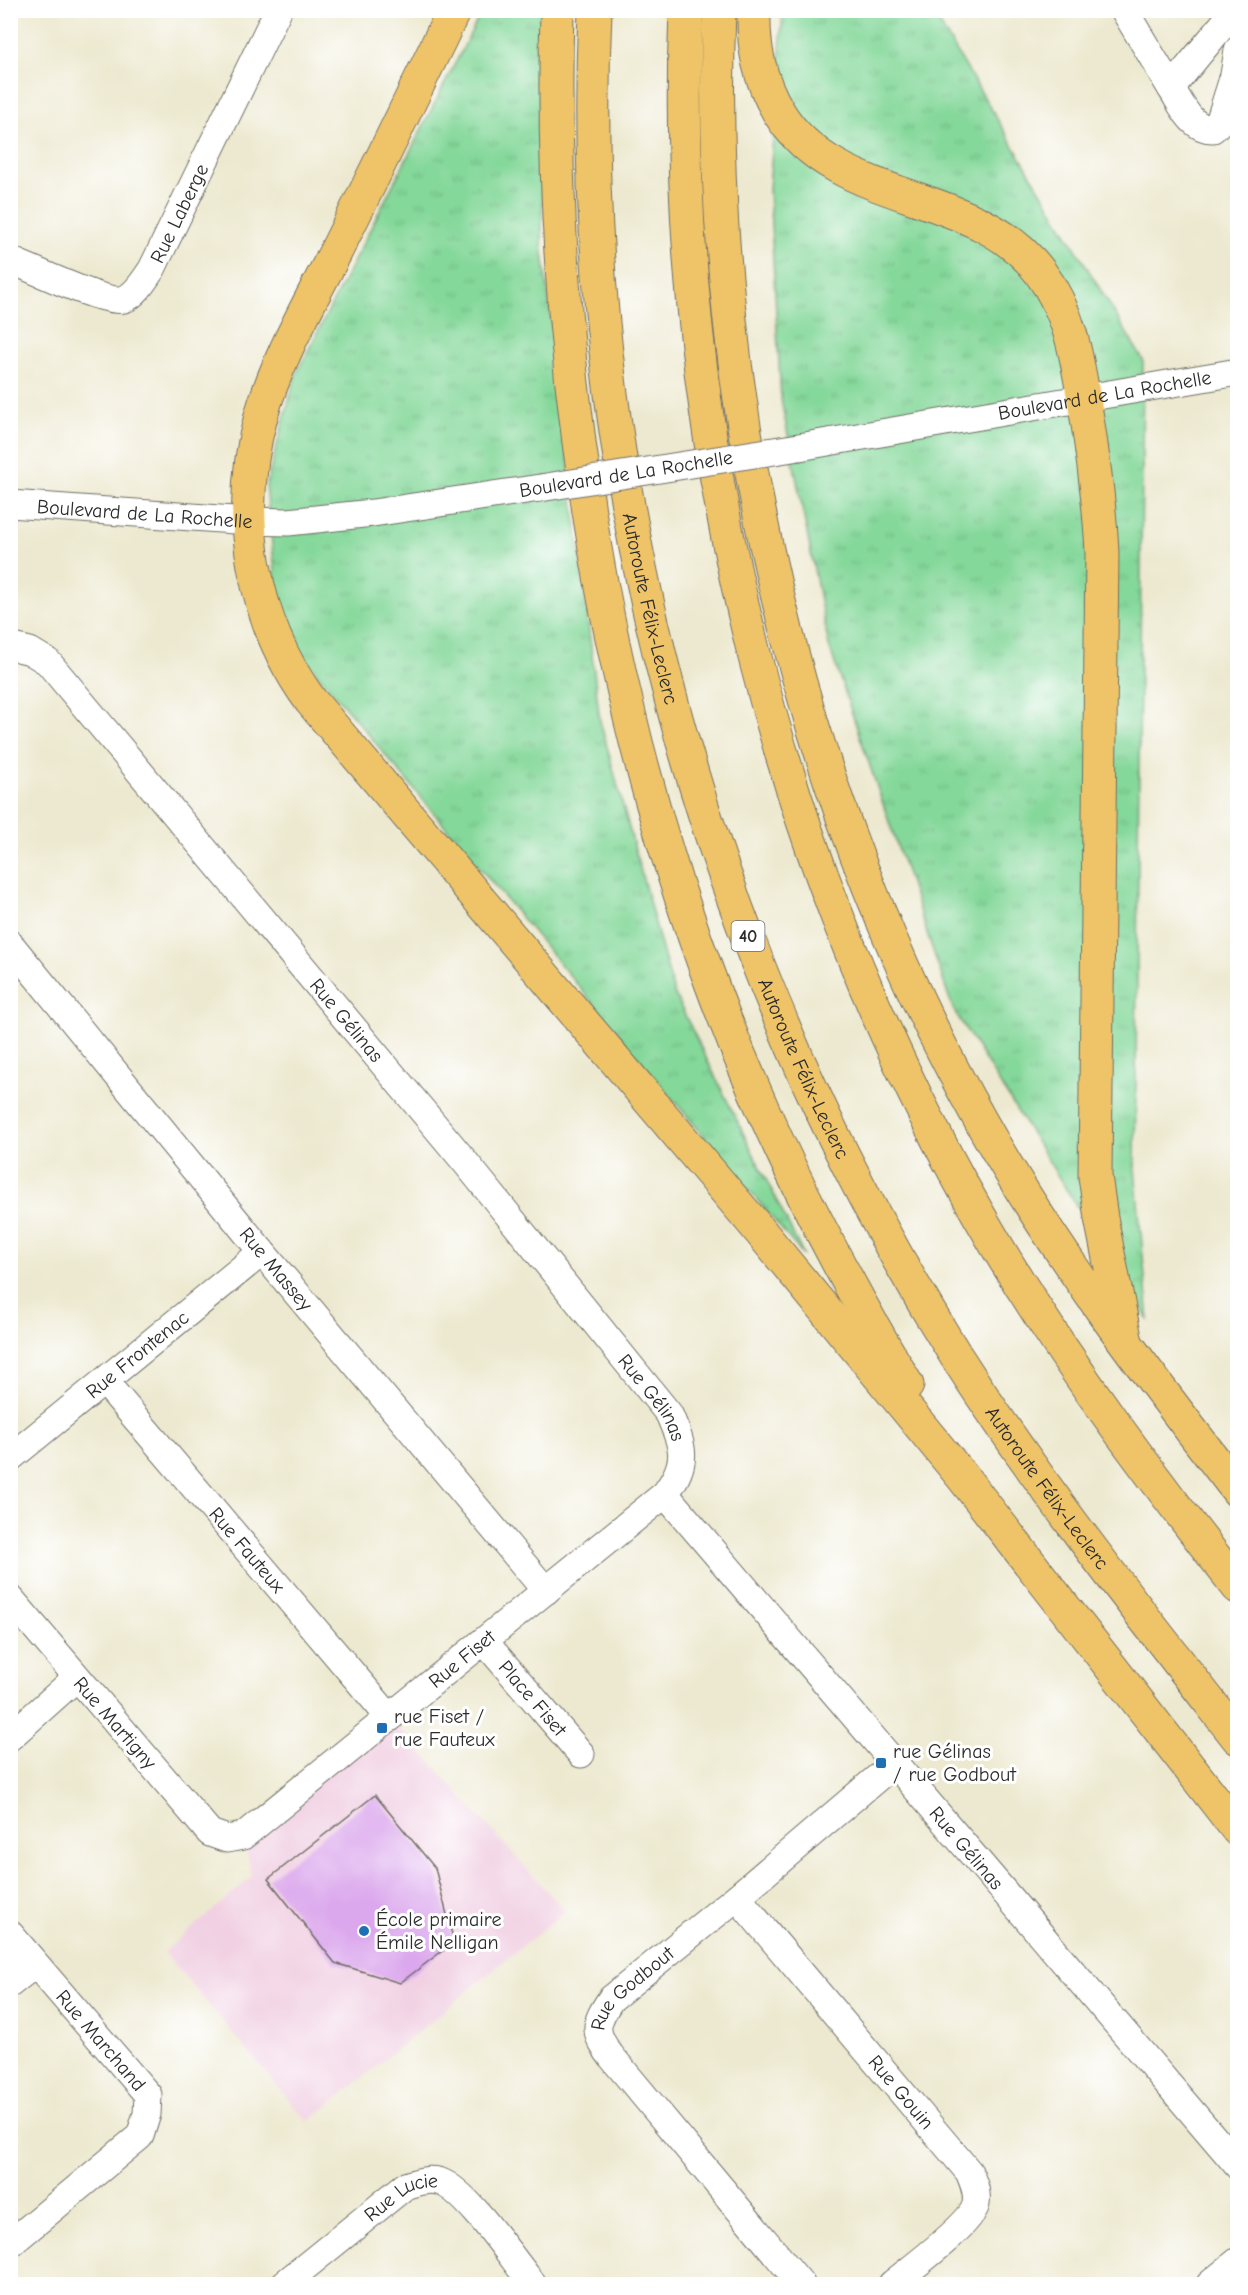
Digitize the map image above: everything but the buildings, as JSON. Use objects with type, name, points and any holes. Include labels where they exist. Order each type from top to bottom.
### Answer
[{"type":"highway","points":[[454,10],[291,342],[267,398],[252,463],[248,521],[252,556],[271,628],[284,660],[311,701],[748,1217],[964,1480],[1238,1830]]},
{"type":"highway","points":[[557,10],[556,163],[560,256],[569,350],[580,440],[606,600],[641,764],[670,864],[706,969],[786,1161],[849,1285],[964,1480]]},
{"type":"highway","name":"Autoroute Félix-Leclerc","points":[[595,10],[593,123],[597,218],[608,358],[622,466],[644,584],[670,696],[709,827],[742,921],[777,1011],[838,1146],[881,1228],[936,1322],[1037,1475],[1238,1738]]},
{"type":"highway","points":[[686,10],[685,142],[689,225],[696,324],[710,433],[747,621],[783,755],[810,838],[847,937],[893,1046],[944,1151],[992,1239],[1042,1320],[1103,1409],[1238,1587]]},
{"type":"highway","points":[[719,10],[720,182],[737,366],[761,519],[780,605],[808,707],[847,825],[873,894],[940,1045],[980,1121],[1033,1210],[1127,1348],[1238,1491]]},
{"type":"highway","points":[[754,10],[754,38],[760,71],[783,118],[804,144],[832,165],[859,179],[981,226],[1016,247],[1039,270],[1071,330],[1079,363],[1098,490],[1102,553],[1095,1176],[1127,1348]]},
{"type":"street","name":"Rue Laberge","points":[[10,260],[106,299],[124,299],[140,286],[152,269],[278,10]]},
{"type":"street","points":[[1124,10],[1193,122],[1203,129],[1213,129],[1222,113],[1238,50]]},
{"type":"street","points":[[1171,88],[1235,10]]},
{"type":"street","name":"Boulevard de La Rochelle","points":[[10,504],[288,522],[373,513],[799,447],[1238,372]]},
{"type":"street","name":"Rue Gélinas","points":[[10,646],[30,651],[48,662],[466,1163],[669,1414],[682,1444],[680,1473],[665,1494],[896,1762],[1238,2166]]},
{"type":"street","name":"Rue Massey","points":[[10,944],[262,1252],[546,1591]]},
{"type":"street","name":"Rue Frontenac","points":[[10,1458],[262,1252]]},
{"type":"street","name":"Rue Fauteux","points":[[105,1382],[390,1718]]},
{"type":"street","name":"Rue Fiset","points":[[227,1839],[243,1836],[665,1494]]},
{"type":"street","name":"Rue Martigny","points":[[10,1598],[210,1833],[227,1839]]},
{"type":"street","name":"Place Fiset","points":[[484,1641],[581,1754]]},
{"type":"street","points":[[10,1737],[76,1678]]},
{"type":"street","name":"Rue Godbout","points":[[801,2284],[600,2042],[597,2028],[598,2018],[611,2000],[738,1898],[896,1762]]},
{"type":"street","name":"Rue Gouin","points":[[738,1898],[969,2172],[976,2189],[976,2205],[965,2223],[892,2284]]},
{"type":"street","name":"Rue Marchand","points":[[10,1934],[148,2095],[147,2114],[140,2136],[10,2244]]},
{"type":"street","points":[[10,1983],[35,1964]]},
{"type":"street","name":"Rue Lucie","points":[[284,2284],[405,2186],[422,2180],[440,2182],[459,2193],[533,2284]]},
{"type":"street","points":[[1210,2284],[1238,2261]]},
{"type":"shaded area","name":"École primaire Émile Nelligan","points":[[390,1718],[565,1911],[308,2122],[164,1952],[252,1877],[243,1836]]},
{"type":"green space","points":[[482,11],[544,11],[542,244],[600,721],[674,993],[804,1256],[281,630],[266,486],[296,374]]},
{"type":"green space","points":[[783,11],[932,11],[1143,360],[1135,1169],[1149,1321],[953,1009],[829,646],[781,399],[769,189]]},
{"type":"place","name":"rue Fiset / rue Fauteux","points":[[382,1728]]},
{"type":"place","name":"rue Gélinas / rue Godbout","points":[[881,1763]]},
{"type":"place","name":"École primaire Émile Nelligan","points":[[364,1931]]}]
